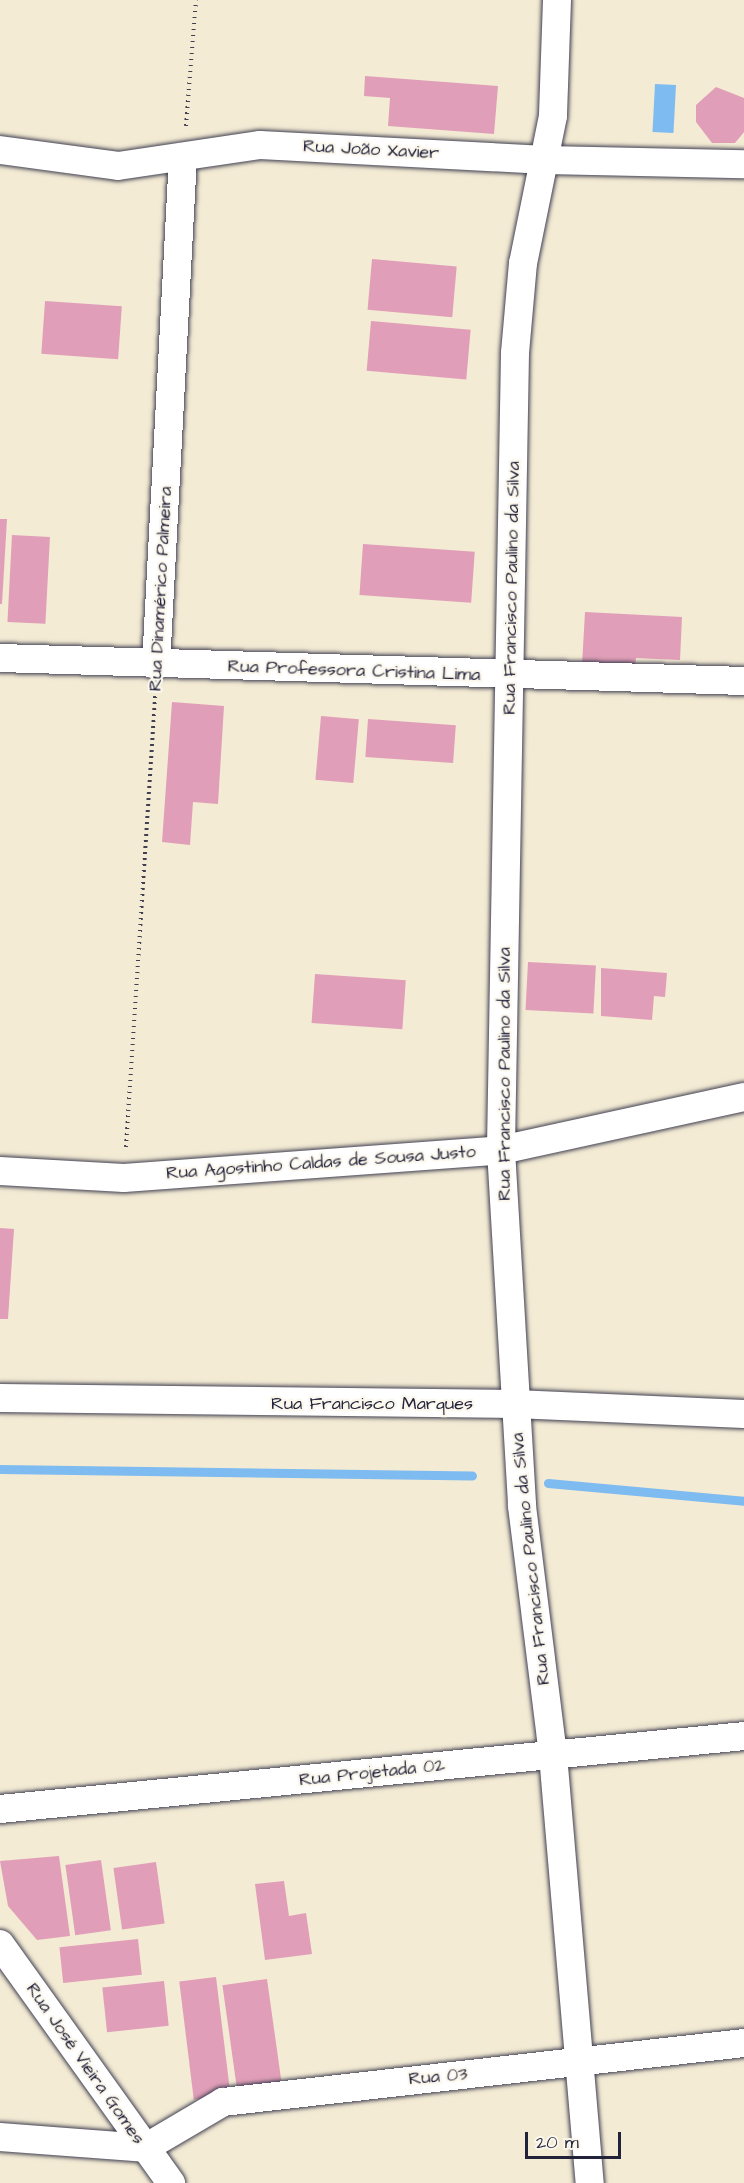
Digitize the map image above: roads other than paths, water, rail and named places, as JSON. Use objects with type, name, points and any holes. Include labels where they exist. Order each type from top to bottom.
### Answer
[{"type":"street","name":"Rua Francisco Paulino da Silva","points":[[557,0],[546,160],[523,263],[514,353],[511,676],[501,1150],[515,1404],[553,1755],[590,2183]]},
{"type":"street","name":"Rua João Xavier","points":[[0,150],[88,165],[183,157],[260,145],[546,160],[744,164]]},
{"type":"street","name":"Rua Dinamérico Palmeira","points":[[156,664],[183,157]]},
{"type":"street","name":"Rua Professora Cristina Lima","points":[[0,658],[511,676],[744,681]]},
{"type":"street","name":"Rua Agostinho Caldas de Sousa Justo","points":[[0,1171],[123,1178],[501,1150],[744,1097]]},
{"type":"street","name":"Rua Francisco Marques","points":[[0,1398],[515,1404],[744,1414]]},
{"type":"street","name":"Rua Projetada 02","points":[[0,1809],[744,1736]]},
{"type":"street","name":"Rua José Vieira Gomes","points":[[0,1944],[171,2183]]},
{"type":"street","name":"Rua 03","points":[[145,2148],[223,2102],[581,2064],[744,2043]]},
{"type":"street","points":[[0,2137],[145,2148]]},
{"type":"water","points":[[655,84],[676,85],[673,133],[652,132]]},
{"type":"waterway","points":[[0,1469],[472,1476]]},
{"type":"waterway","points":[[548,1483],[744,1501]]}]
